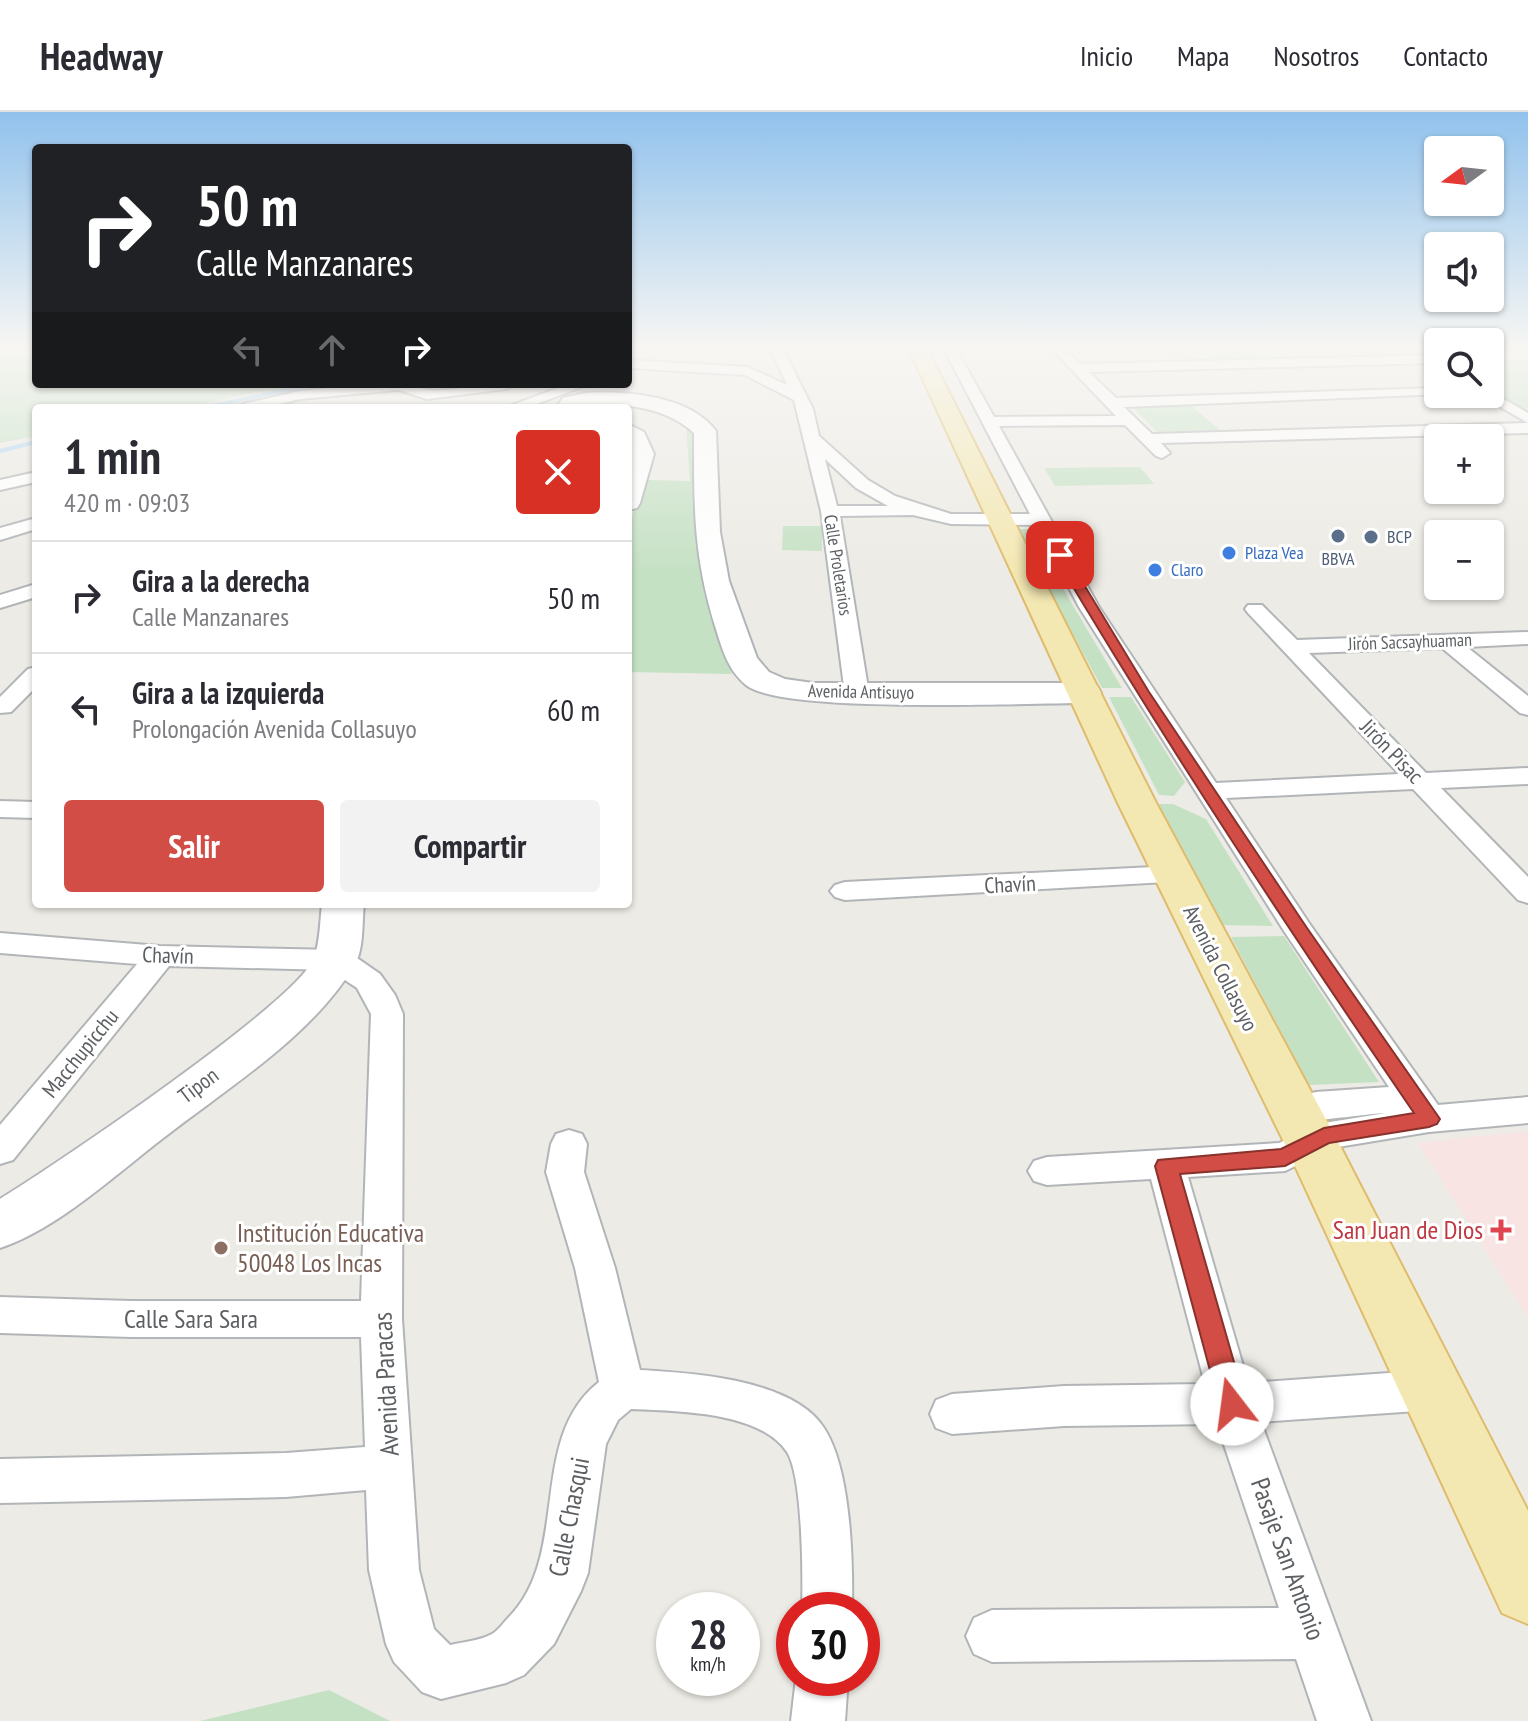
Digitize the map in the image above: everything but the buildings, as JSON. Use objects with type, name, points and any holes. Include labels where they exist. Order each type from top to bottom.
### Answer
[{"type":"main road","name":"Avenida Collasuyo","points":[[963,422],[1015,508],[1085,693],[1303,1126],[1528,1587]]},
{"type":"street","name":"Avenida Antisuyo","points":[[699,422],[705,431],[707,446],[707,532],[715,581],[742,661],[758,679],[778,688],[857,694],[1085,693]]},
{"type":"street","name":"Calle Proletarios","points":[[808,422],[830,511],[857,694]]},
{"type":"street","points":[[990,422],[1015,508],[1089,607],[1299,931],[1422,1108]]},
{"type":"street","points":[[1131,422],[1166,458]]},
{"type":"street","points":[[1149,439],[1528,428]]},
{"type":"street","points":[[632,433],[644,444],[635,463]]},
{"type":"street","points":[[811,438],[862,484],[889,500],[919,511],[951,519],[1015,508]]},
{"type":"street","points":[[0,485],[32,478]]},
{"type":"street","points":[[830,511],[919,511]]},
{"type":"street","points":[[0,524],[32,520]]},
{"type":"street","points":[[0,534],[32,522]]},
{"type":"street","points":[[0,604],[32,592]]},
{"type":"street","points":[[0,604],[32,607]]},
{"type":"street","name":"Jirón Pisac","points":[[1255,609],[1528,894]]},
{"type":"street","name":"Jirón Sacsayhuaman","points":[[1291,647],[1528,638]]},
{"type":"street","points":[[1447,641],[1528,708]]},
{"type":"street","points":[[15,701],[32,679]]},
{"type":"street","points":[[1428,789],[1528,776]]},
{"type":"street","points":[[1213,798],[1428,789],[1528,790]]},
{"type":"street","points":[[0,809],[32,810]]},
{"type":"street","name":"Chavín","points":[[845,891],[1174,875]]},
{"type":"street","points":[[336,960],[342,908]]},
{"type":"street","name":"Chavín","points":[[3,947],[160,956],[336,960]]},
{"type":"street","name":"Macchupicchu","points":[[0,1150],[160,956]]},
{"type":"street","name":"Tipon","points":[[0,1226],[65,1185],[282,1022],[322,981],[336,960]]},
{"type":"street","name":"Avenida Paracas","points":[[336,960],[360,973],[379,992],[387,1014],[381,1319],[394,1570],[412,1644],[441,1673]]},
{"type":"street","points":[[1047,1171],[1285,1157],[1303,1126],[1324,1136],[1422,1108],[1528,1110]]},
{"type":"street","points":[[569,1144],[565,1172],[595,1268],[623,1389],[721,1396],[784,1420],[808,1442],[819,1484],[830,1558],[828,1592]]},
{"type":"street","name":"Pasaje San Antonio","points":[[1166,1166],[1232,1404],[1344,1721]]},
{"type":"street","name":"Calle Sara Sara","points":[[0,1315],[381,1319]]},
{"type":"street","name":"Calle Chasqui","points":[[441,1673],[506,1657],[536,1626],[563,1573],[583,1442],[602,1406],[623,1389]]},
{"type":"street","points":[[952,1414],[1064,1406],[1232,1404],[1431,1390]]},
{"type":"street","points":[[0,1481],[286,1475],[391,1466]]},
{"type":"street","points":[[992,1636],[1315,1633]]},
{"type":"street","points":[[818,1721],[820,1696]]},
{"type":"shaded area","name":"San Juan de Dios","points":[[1528,1131],[1528,1318],[1418,1143]]},
{"type":"green space","points":[[0,422],[32,422],[32,437],[0,443]]},
{"type":"green space","points":[[1147,422],[1211,422],[1220,430],[1157,432]]},
{"type":"green space","points":[[686,425],[694,426],[703,566],[732,674],[632,672],[632,519],[641,471],[648,480],[690,481]]},
{"type":"green space","points":[[1140,467],[1154,484],[1055,486],[1044,468]]},
{"type":"green space","points":[[783,526],[822,526],[822,551],[782,550]]},
{"type":"green space","points":[[1017,529],[1031,529],[1056,578],[1042,578]]},
{"type":"green space","points":[[1045,582],[1059,582],[1122,688],[1102,688]]},
{"type":"green space","points":[[1109,697],[1131,697],[1185,782],[1174,796],[1159,795]]},
{"type":"green space","points":[[1159,804],[1173,804],[1206,819],[1273,926],[1219,925]]},
{"type":"green space","points":[[1284,936],[1379,1082],[1309,1085],[1231,937]]},
{"type":"green space","points":[[329,1690],[390,1721],[200,1721]]},
{"type":"waterway","points":[[0,451],[32,443]]},
{"type":"place","name":"BBVA","points":[[1338,536]]},
{"type":"place","name":"BCP","points":[[1371,537]]},
{"type":"place","name":"Plaza Vea","points":[[1229,553]]},
{"type":"place","name":"Claro","points":[[1155,570]]},
{"type":"place","name":"San Juan de Dios","points":[[1501,1230]]},
{"type":"place","name":"Institución Educativa 50048 Los Incas","points":[[221,1248]]},
{"type":"route","points":[[1060,555],[1142,692],[1299,931],[1429,1119],[1324,1136],[1285,1157],[1166,1166],[1232,1404]]}]
